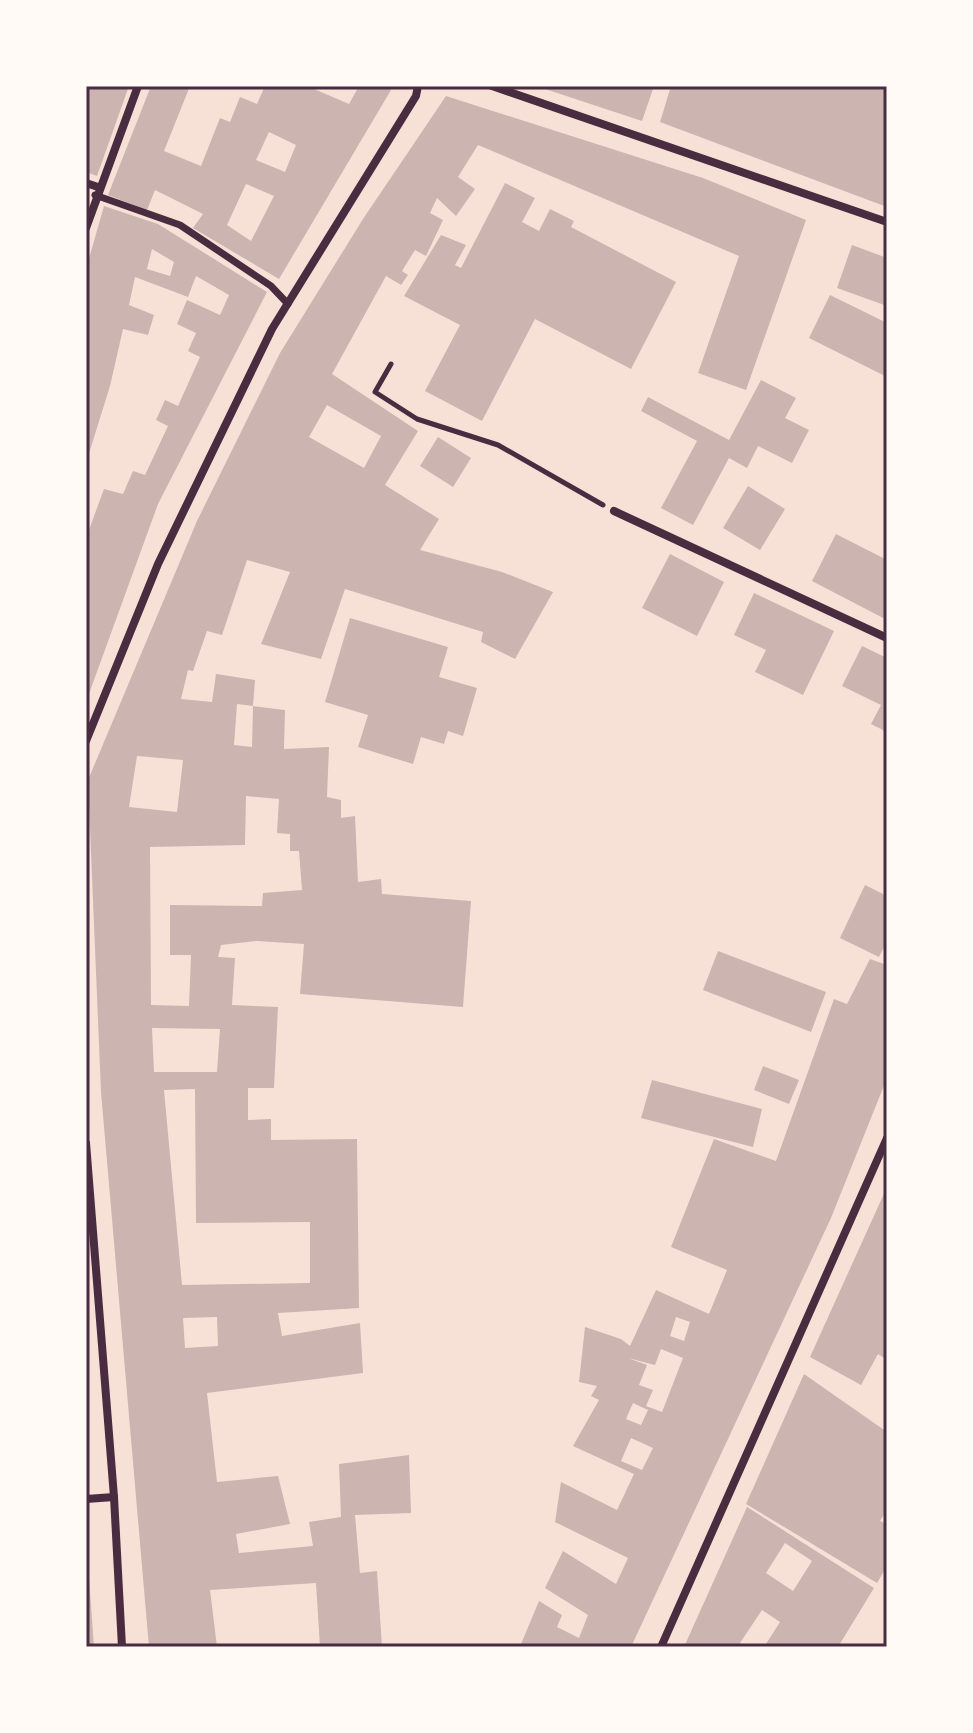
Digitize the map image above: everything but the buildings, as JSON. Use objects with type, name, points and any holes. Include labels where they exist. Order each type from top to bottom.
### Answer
[{"type":"street","points":[[86,228],[138,86]]},
{"type":"street","points":[[86,741],[158,564],[272,329],[416,96],[418,86]]},
{"type":"street","points":[[492,86],[608,129],[887,222]]},
{"type":"street","points":[[86,183],[97,191],[180,225],[271,286],[288,304]]},
{"type":"street","points":[[614,511],[887,638]]},
{"type":"street","points":[[661,1647],[887,1138]]},
{"type":"street","points":[[86,1143],[114,1497],[122,1647]]},
{"type":"street","points":[[86,1268],[97,1271]]},
{"type":"street","points":[[86,1499],[114,1497]]},
{"type":"path","points":[[391,364],[375,392],[417,419],[498,445],[614,511]]}]
